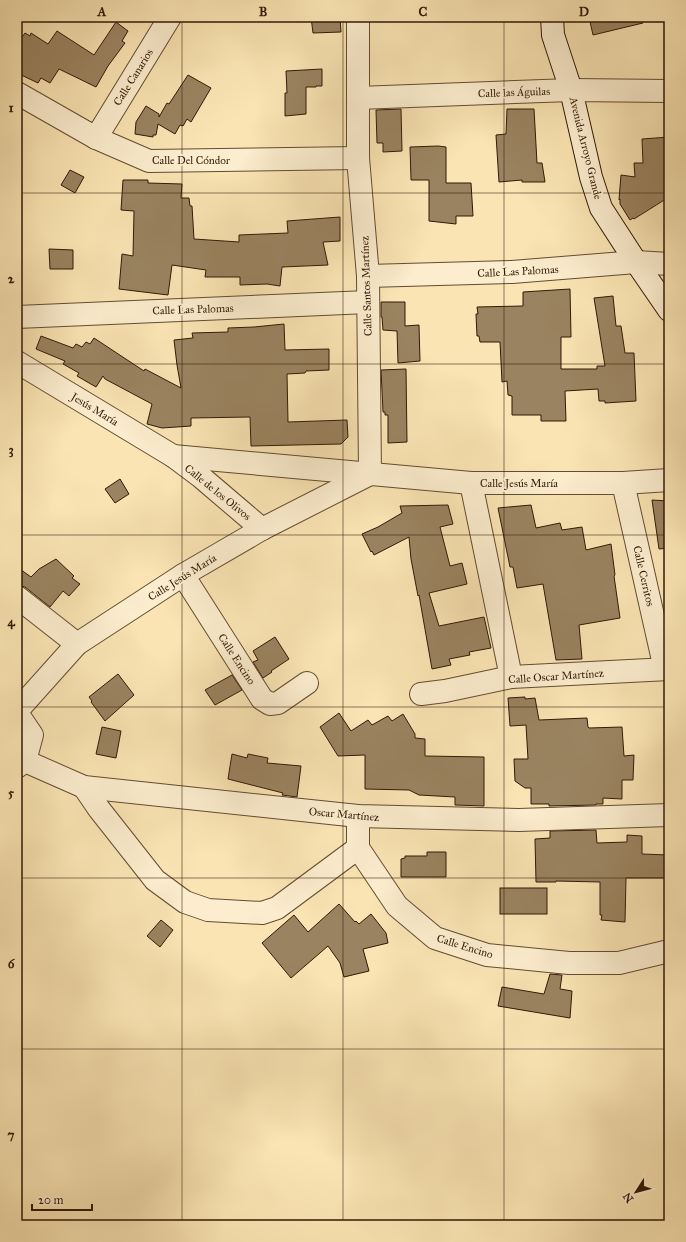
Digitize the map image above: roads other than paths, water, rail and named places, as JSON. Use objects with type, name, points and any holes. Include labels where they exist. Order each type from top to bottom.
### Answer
[{"type":"street","name":"Calle Canarios","points":[[96,138],[170,17]]},
{"type":"street","name":"Calle Santos Martínez","points":[[358,17],[358,158],[368,276],[370,474]]},
{"type":"street","name":"Avenida Arroyo Grande","points":[[552,17],[553,34],[571,90],[591,177],[602,208],[636,262],[669,310]]},
{"type":"street","name":"Calle las Águilas","points":[[358,98],[571,90],[669,91]]},
{"type":"street","name":"Calle Del Cóndor","points":[[17,93],[96,138],[149,161],[358,158]]},
{"type":"street","name":"Calle Las Palomas","points":[[368,276],[512,272],[636,262],[669,264]]},
{"type":"street","name":"Calle Las Palomas","points":[[17,316],[368,302]]},
{"type":"street","name":"Jesús María","points":[[17,362],[173,456]]},
{"type":"street","name":"Calle Jesús María","points":[[173,456],[471,483],[623,483],[669,480]]},
{"type":"street","name":"Calle de los Olivos","points":[[173,456],[201,477],[262,529]]},
{"type":"street","name":"Calle Jesús María","points":[[17,712],[77,644],[183,575],[262,529],[370,474]]},
{"type":"street","points":[[471,483],[511,677]]},
{"type":"street","name":"Calle Cerritos","points":[[623,483],[667,669]]},
{"type":"street","name":"Calle Encino","points":[[183,575],[262,699],[270,704],[278,703],[307,683]]},
{"type":"street","points":[[17,597],[77,644]]},
{"type":"street","name":"Calle Oscar Martínez","points":[[421,694],[445,692],[511,677],[667,669]]},
{"type":"street","points":[[17,712],[32,735],[21,764]]},
{"type":"street","name":"Oscar Martínez","points":[[21,764],[84,787],[358,816],[519,820],[669,815]]},
{"type":"street","points":[[84,787],[98,809],[155,880],[185,902],[208,910],[262,913],[277,908],[358,848],[358,816]]},
{"type":"street","name":"Calle Encino","points":[[358,848],[397,906],[435,938],[442,941],[487,955],[569,963],[619,963],[669,951]]}]
